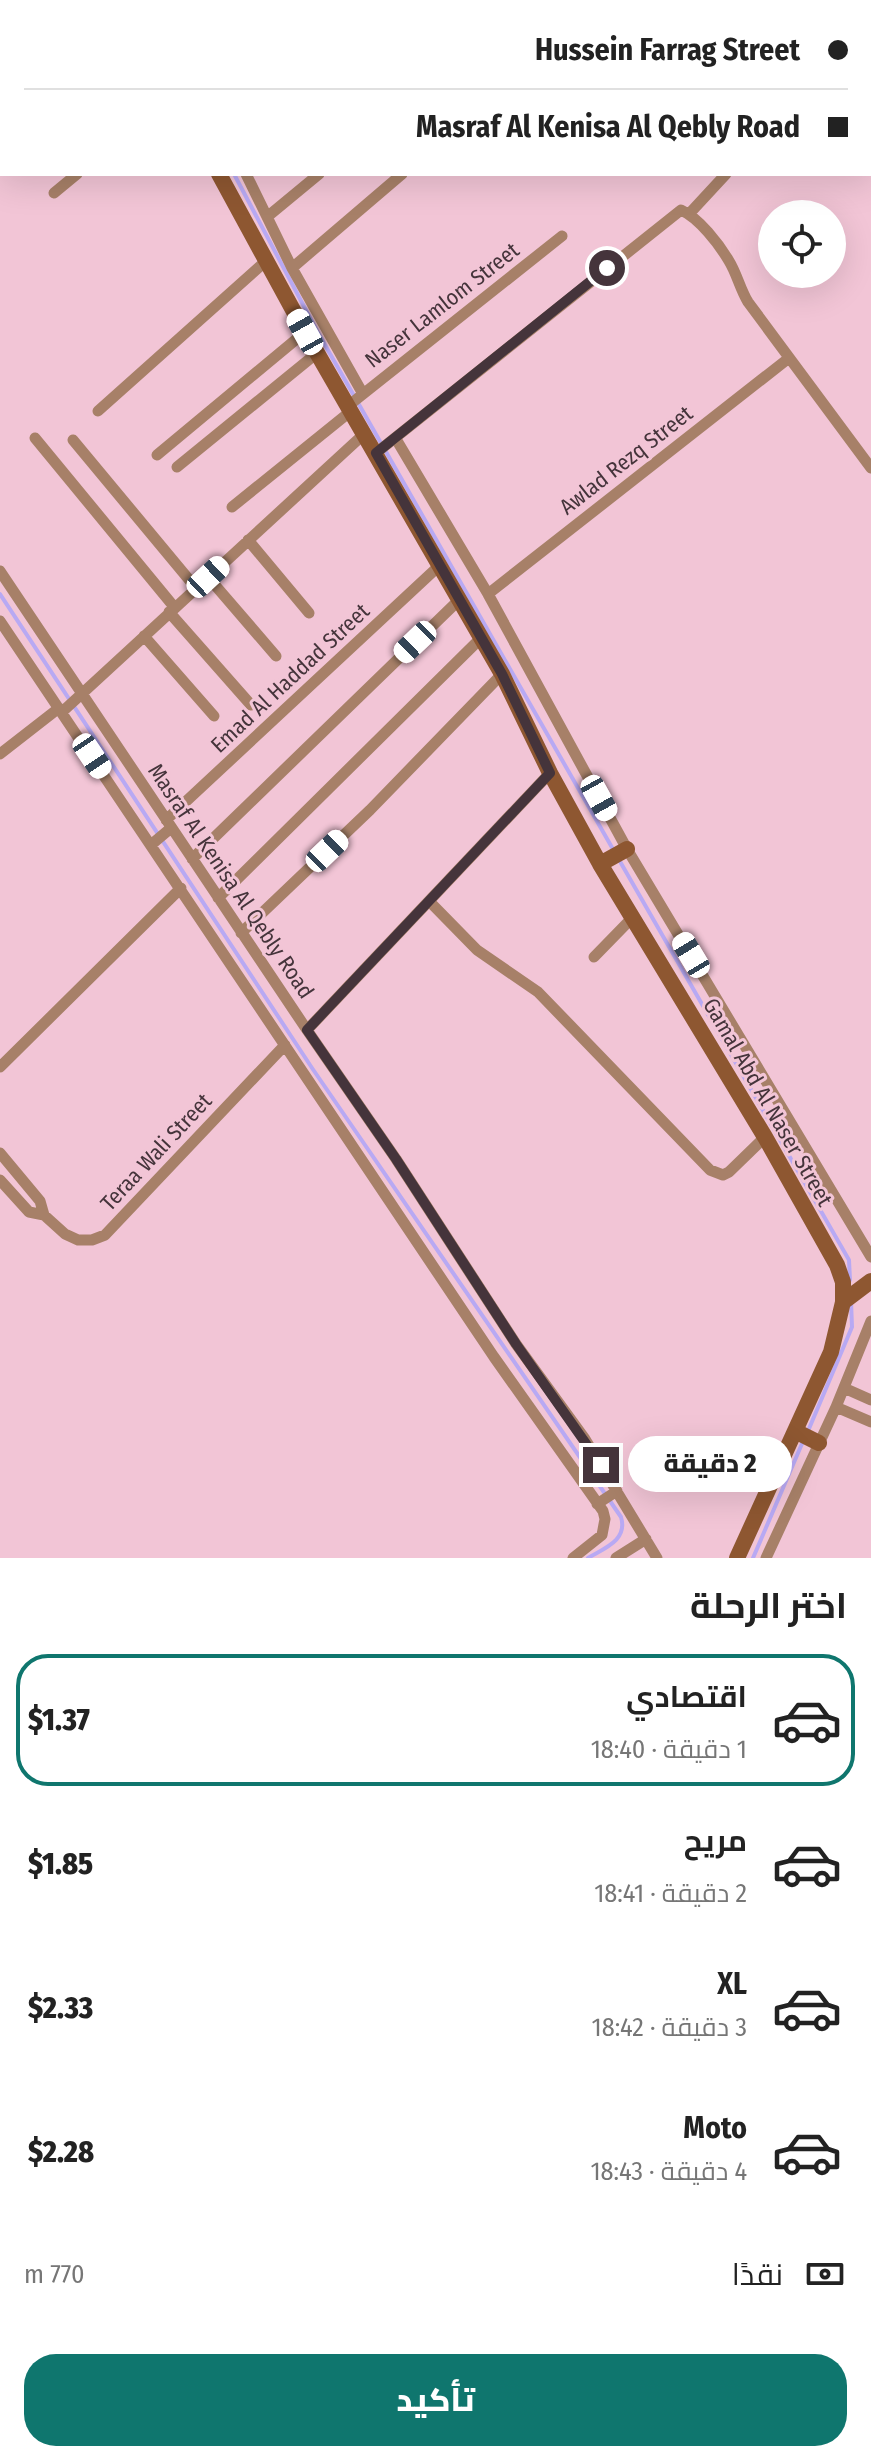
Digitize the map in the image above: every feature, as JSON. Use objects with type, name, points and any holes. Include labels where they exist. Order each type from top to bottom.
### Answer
[{"type":"street","points":[[54,193],[75,176]]},
{"type":"street","name":"Gamal Abd Al Naser Street","points":[[220,176],[317,353],[354,402]]},
{"type":"street","name":"Gamal Abd Al Naser Street","points":[[247,176],[354,402],[364,434],[384,447],[488,594],[625,850],[871,1257]]},
{"type":"street","points":[[267,217],[317,176]]},
{"type":"street","points":[[292,268],[400,176]]},
{"type":"street","points":[[689,214],[724,176]]},
{"type":"street","points":[[384,447],[677,211],[685,210],[731,263],[740,289],[871,468]]},
{"type":"street","name":"Naser Lamlom Street","points":[[232,507],[354,402],[562,236]]},
{"type":"street","points":[[98,411],[266,261]]},
{"type":"street","points":[[157,455],[305,332]]},
{"type":"street","points":[[177,467],[317,353]]},
{"type":"street","name":"Awlad Rezq Street","points":[[488,594],[789,358]]},
{"type":"street","points":[[0,754],[81,693],[364,434]]},
{"type":"street","points":[[35,438],[251,705]]},
{"type":"street","points":[[73,440],[196,588]]},
{"type":"street","name":"Gamal Abd Al Naser Street","points":[[384,447],[440,565],[502,674],[550,773],[837,1265],[846,1300]]},
{"type":"street","points":[[248,540],[309,613]]},
{"type":"street","name":"Emad Al Haddad Street","points":[[152,844],[169,824],[440,565]]},
{"type":"street","name":"Masraf Al Kenisa Al Qebly Road","points":[[0,571],[396,1159],[516,1344],[585,1439],[657,1558]]},
{"type":"street","points":[[208,577],[276,656]]},
{"type":"street","points":[[192,859],[460,599]]},
{"type":"street","name":"Masraf Al Kenisa Al Qebly Road","points":[[0,621],[494,1357],[597,1504]]},
{"type":"street","points":[[144,636],[214,716]]},
{"type":"street","points":[[218,898],[482,637]]},
{"type":"street","points":[[241,933],[370,810],[502,674]]},
{"type":"street","points":[[307,1030],[550,773]]},
{"type":"street","points":[[603,862],[625,850]]},
{"type":"street","points":[[0,1067],[181,888]]},
{"type":"street","points":[[429,901],[477,950],[538,992],[710,1170],[723,1175],[729,1172],[765,1137]]},
{"type":"street","points":[[594,957],[633,917]]},
{"type":"street","name":"Teraa Wali Street","points":[[0,1180],[29,1212],[44,1215],[65,1234],[78,1240],[92,1240],[105,1235],[285,1045]]},
{"type":"street","name":"Teraa Wali Street","points":[[0,1153],[40,1201],[44,1215]]},
{"type":"street","points":[[766,1558],[846,1300],[868,1284]]},
{"type":"street","points":[[737,1558],[806,1436],[836,1407],[871,1321]]},
{"type":"street","points":[[844,1388],[871,1400]]},
{"type":"street","points":[[836,1407],[871,1422]]},
{"type":"street","points":[[573,1558],[602,1535],[605,1519],[597,1504],[617,1491]]},
{"type":"street","points":[[616,1558],[646,1539]]},
{"type":"waterway","points":[[235,176],[317,331],[614,851]]},
{"type":"waterway","points":[[0,594],[312,1068],[621,1517],[621,1532],[614,1542],[588,1558]]},
{"type":"waterway","points":[[618,858],[849,1260],[850,1280]]},
{"type":"waterway","points":[[808,1431],[852,1327],[851,1301]]},
{"type":"waterway","points":[[753,1558],[804,1439]]},
{"type":"route","points":[[601,1465],[516,1344],[396,1159],[307,1030],[550,773],[502,674],[376,453],[607,268]]}]
